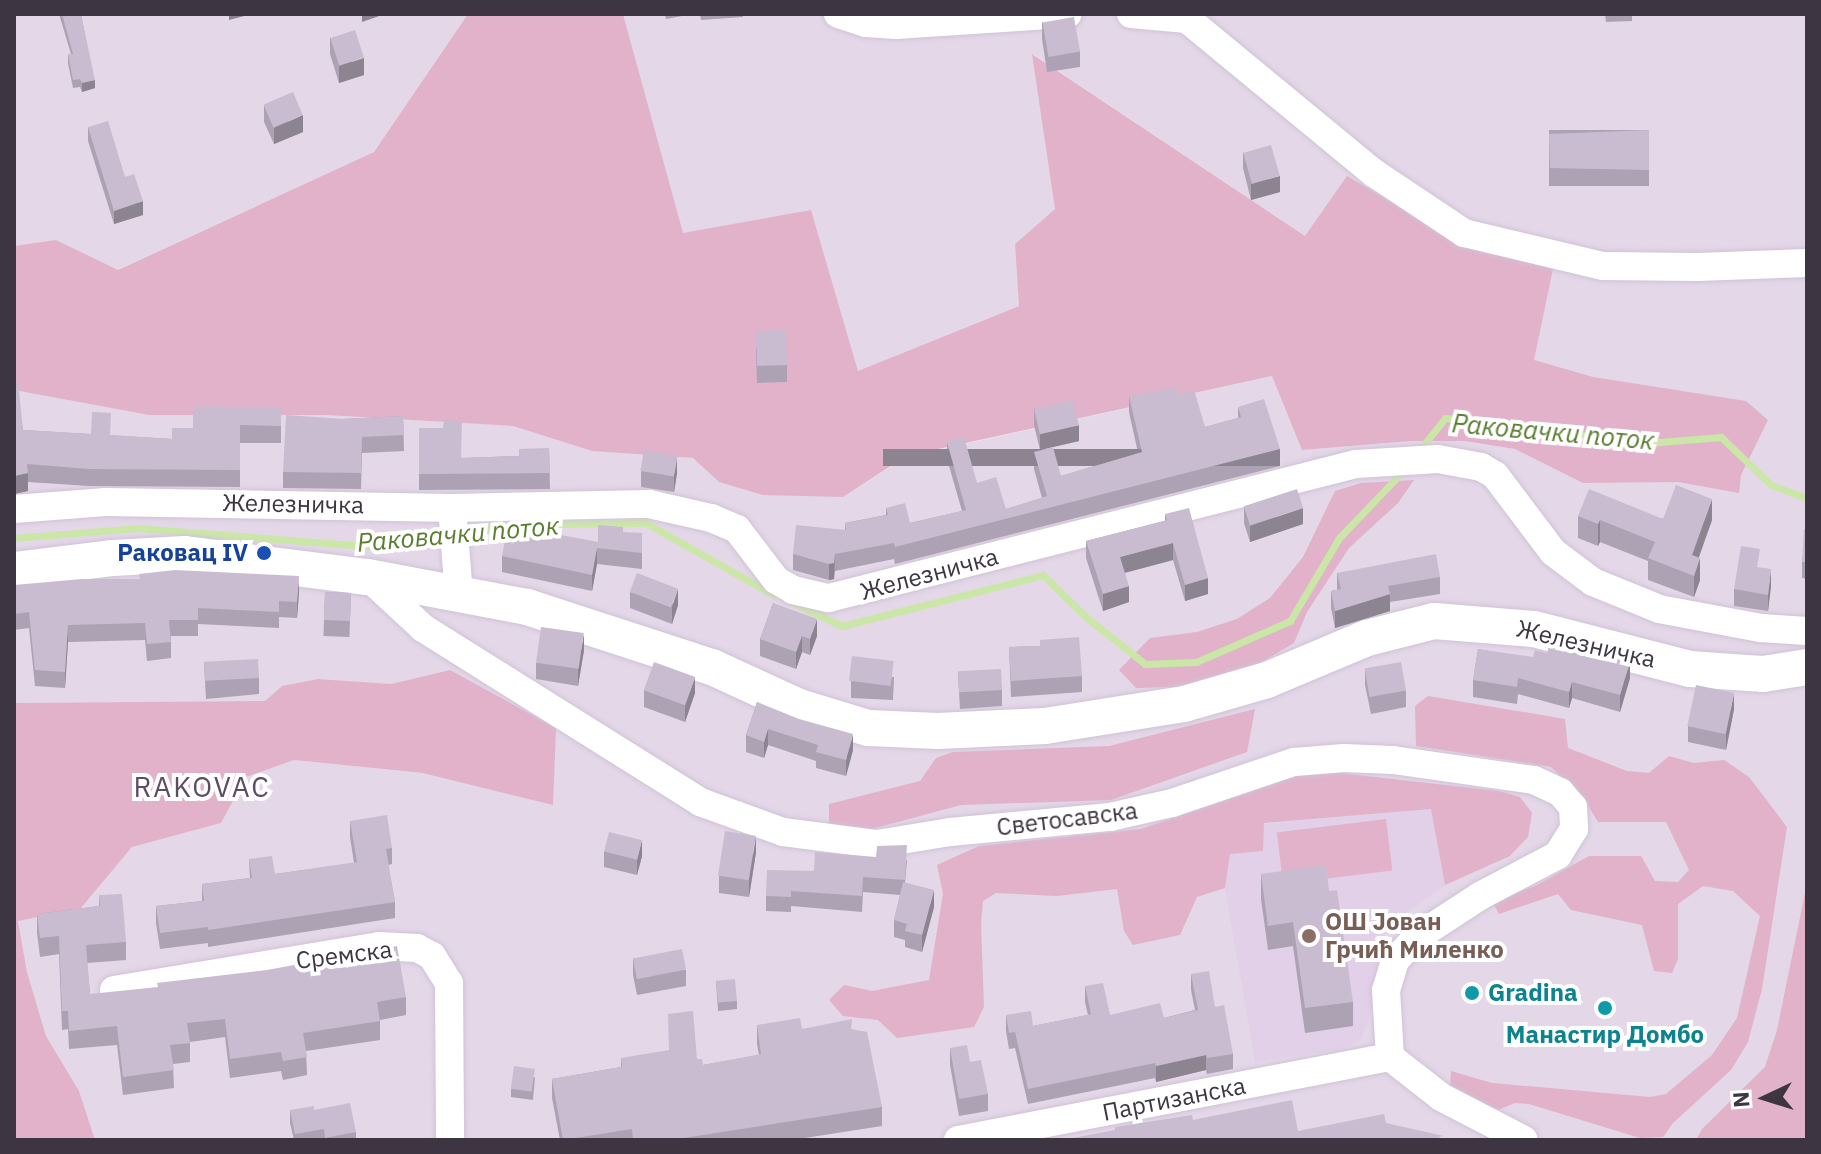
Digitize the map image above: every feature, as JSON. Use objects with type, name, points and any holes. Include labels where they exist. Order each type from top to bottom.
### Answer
[{"type":"street","points":[[838,14],[866,23],[896,25],[1068,14]]},
{"type":"street","points":[[1131,14],[1191,17],[1374,173],[1464,233],[1603,266],[1807,263]]},
{"type":"street","name":"Железничка","points":[[14,509],[106,502],[452,508],[649,504],[711,518],[737,529],[776,580],[793,590],[829,598],[1340,467],[1430,461],[1467,464],[1495,475],[1553,552],[1571,569],[1604,587],[1659,609],[1761,628],[1807,631]]},
{"type":"street","points":[[452,508],[459,595]]},
{"type":"street","name":"Железничка","points":[[14,570],[113,558],[185,554],[368,577],[527,607],[712,667],[799,707],[868,728],[938,731],[1045,726],[1184,704],[1267,680],[1367,638],[1434,621],[1534,629],[1690,669],[1763,674],[1807,667]]},
{"type":"street","name":"Светосавска","points":[[368,577],[423,628],[700,802],[783,832],[877,844],[950,832],[1110,817],[1172,803],[1294,762],[1344,758],[1393,760],[1534,780],[1560,792],[1573,807],[1574,829],[1558,855],[1480,896],[1417,937],[1395,961],[1386,990],[1390,1057]]},
{"type":"street","name":"Сремска","points":[[114,990],[379,946],[417,948],[432,956],[449,983],[450,1140]]},
{"type":"street","points":[[1390,1057],[1441,1097],[1524,1140]]},
{"type":"street","name":"Партизанска","points":[[958,1140],[1390,1057]]},
{"type":"shaded area","points":[[14,14],[468,14],[374,152],[117,270],[56,240],[14,246]]},
{"type":"shaded area","points":[[468,14],[623,14],[683,233],[811,210],[858,371],[1019,306],[1015,244],[1055,209],[1032,54],[1305,236],[1347,176],[1466,245],[1554,264],[1534,360],[1593,377],[1746,401],[1768,420],[1741,475],[1739,493],[1678,482],[1583,483],[1515,449],[1464,441],[1411,441],[1302,450],[1272,376],[906,456],[843,497],[763,495],[719,482],[693,458],[592,451],[513,426],[326,415],[149,415],[14,390],[14,246],[56,240],[118,270],[374,152]]},
{"type":"shaded area","points":[[623,14],[1807,14],[1807,1140],[95,1140],[79,1091],[46,1036],[27,972],[18,920],[81,908],[132,847],[221,823],[246,777],[294,760],[423,773],[450,670],[391,684],[318,679],[282,686],[265,701],[14,703],[14,390],[149,415],[325,415],[513,426],[592,451],[693,458],[719,482],[843,497],[906,457],[1273,376],[1302,450],[1411,441],[1464,441],[1515,449],[1306,237],[1033,54],[1055,209],[1015,244],[1019,306],[858,371],[811,210],[683,234]]},
{"type":"shaded area","points":[[1414,480],[1398,503],[1349,548],[1307,612],[1294,643],[1262,662],[1177,687],[1136,688],[1119,670],[1150,638],[1197,632],[1237,619],[1270,598],[1303,557],[1335,491],[1361,483]]},
{"type":"shaded area","points":[[450,670],[556,728],[553,805],[423,773],[294,760],[246,777],[221,823],[132,847],[81,908],[18,921],[27,972],[46,1036],[79,1091],[95,1140],[14,1140],[14,703],[265,701],[282,686],[318,679],[391,684]]},
{"type":"shaded area","points":[[1428,696],[1565,719],[1568,748],[1627,771],[1649,773],[1669,756],[1694,763],[1724,760],[1749,777],[1787,827],[1762,989],[1748,1042],[1731,1070],[1673,1123],[1663,1137],[1640,1138],[1529,1104],[1515,1103],[1498,1110],[1450,1088],[1451,1071],[1492,1083],[1650,1097],[1666,1094],[1712,1055],[1737,1018],[1760,916],[1733,891],[1703,886],[1678,904],[1678,959],[1672,973],[1654,971],[1642,925],[1571,910],[1558,894],[1499,914],[1492,901],[1535,886],[1589,856],[1641,856],[1655,881],[1678,882],[1689,870],[1666,822],[1598,822],[1584,799],[1551,767],[1416,746],[1415,706]]},
{"type":"shaded area","points":[[1255,709],[1247,752],[1111,800],[961,805],[853,834],[829,825],[829,804],[920,781],[936,758],[953,752],[1109,746]]},
{"type":"shaded area","points":[[1339,773],[1499,791],[1520,797],[1532,813],[1528,837],[1510,856],[1445,885],[1431,809],[1264,823],[1263,851],[1230,854],[1225,888],[1197,897],[1180,935],[1133,945],[1124,931],[1117,889],[1057,896],[996,893],[983,901],[984,1007],[974,1027],[897,1038],[878,1020],[843,1016],[829,1000],[844,985],[872,991],[929,980],[943,894],[937,865],[979,846],[1141,829],[1295,776]]},
{"type":"shaded area","name":"ОШ Јован Грчић Миленко","points":[[1431,809],[1445,885],[1389,925],[1380,947],[1369,1018],[1361,1040],[1342,1049],[1255,1062],[1225,888],[1230,854],[1264,824]]},
{"type":"shaded area","points":[[1386,819],[1392,871],[1283,884],[1277,832]]},
{"type":"shaded area","points":[[1807,883],[1807,1140],[1696,1140],[1702,1129],[1765,1067],[1777,1030]]},
{"type":"building","points":[[62,14],[81,14],[95,80],[82,83],[80,79],[73,80],[68,54],[73,54]]},
{"type":"building","points":[[1074,17],[1080,51],[1049,57],[1042,23]]},
{"type":"building","points":[[355,30],[364,58],[339,66],[330,38]]},
{"type":"building","points":[[293,92],[303,115],[273,128],[264,105]]},
{"type":"building","points":[[108,121],[125,177],[134,174],[143,201],[114,211],[88,127]]},
{"type":"building","points":[[1649,130],[1649,170],[1550,168],[1549,134]]},
{"type":"building","points":[[1271,145],[1280,176],[1252,184],[1243,153]]},
{"type":"building","points":[[786,330],[787,365],[757,366],[756,331]]},
{"type":"building","points":[[18,381],[23,430],[91,434],[92,412],[111,413],[110,435],[172,439],[172,428],[193,428],[193,406],[281,408],[281,426],[240,425],[240,470],[89,469],[27,464],[28,473],[14,476],[14,382]]},
{"type":"building","points":[[1177,387],[1179,395],[1194,390],[1205,427],[1241,417],[1238,407],[1264,399],[1280,449],[895,547],[894,543],[835,554],[834,563],[793,554],[796,525],[846,530],[845,523],[888,515],[886,508],[905,503],[910,523],[966,510],[947,442],[964,437],[977,483],[996,477],[1006,509],[1047,496],[1034,452],[1053,447],[1061,476],[1142,452],[1129,396]]},
{"type":"building","points":[[1073,400],[1079,425],[1040,434],[1034,409]]},
{"type":"building","points":[[286,415],[343,419],[403,416],[404,435],[362,437],[361,473],[283,472]]},
{"type":"building","points":[[444,420],[462,421],[461,458],[519,456],[519,449],[549,448],[550,473],[419,474],[419,428],[443,428]]},
{"type":"building","points":[[644,450],[677,456],[674,477],[640,471]]},
{"type":"building","points":[[1676,485],[1712,499],[1692,555],[1700,558],[1694,576],[1648,558],[1655,542],[1600,520],[1598,524],[1578,516],[1589,489],[1663,519]]},
{"type":"building","points":[[1297,489],[1303,508],[1250,525],[1244,506]]},
{"type":"building","points":[[1189,508],[1208,578],[1185,585],[1173,543],[1120,557],[1129,586],[1103,594],[1086,541],[1167,520],[1165,514]]},
{"type":"building","points":[[508,525],[598,542],[598,525],[623,527],[623,532],[642,533],[642,553],[597,548],[592,575],[502,556]]},
{"type":"building","points":[[1804,529],[1807,530],[1807,562],[1802,562]]},
{"type":"building","points":[[1741,546],[1760,549],[1757,567],[1771,569],[1768,595],[1734,589]]},
{"type":"building","points":[[1436,554],[1440,577],[1388,586],[1390,594],[1335,611],[1331,591],[1341,589],[1337,573]]},
{"type":"building","points":[[175,570],[299,576],[297,602],[279,601],[279,612],[198,608],[198,620],[169,620],[171,642],[147,644],[145,623],[68,625],[65,672],[35,670],[29,612],[14,614],[14,585],[82,579],[140,579],[139,574]]},
{"type":"building","points":[[637,573],[678,589],[671,607],[630,592]]},
{"type":"building","points":[[325,592],[351,593],[350,621],[324,620]]},
{"type":"building","points":[[773,603],[817,619],[810,639],[802,636],[796,652],[760,639]]},
{"type":"building","points":[[541,627],[584,633],[579,669],[536,663]]},
{"type":"building","points":[[1079,637],[1082,676],[1011,681],[1009,647],[1040,646],[1040,640]]},
{"type":"building","points":[[1550,642],[1630,661],[1620,695],[1572,682],[1569,692],[1518,678],[1517,687],[1473,680],[1478,649],[1533,657],[1535,650],[1547,653]]},
{"type":"building","points":[[852,656],[894,661],[891,686],[849,681]]},
{"type":"building","points":[[258,659],[259,678],[205,681],[204,662]]},
{"type":"building","points":[[654,662],[695,677],[685,705],[644,690]]},
{"type":"building","points":[[1401,662],[1406,691],[1370,697],[1365,668]]},
{"type":"building","points":[[1001,669],[1002,690],[959,692],[958,671]]},
{"type":"building","points":[[1696,685],[1734,693],[1725,734],[1687,726]]},
{"type":"building","points":[[757,702],[799,719],[853,734],[846,760],[816,752],[818,745],[768,729],[764,742],[746,735]]},
{"type":"building","points":[[387,815],[392,848],[386,849],[395,902],[208,930],[208,927],[160,933],[156,906],[204,901],[202,884],[252,878],[249,859],[272,856],[275,874],[357,862],[350,821]]},
{"type":"building","points":[[725,831],[756,836],[749,880],[718,875]]},
{"type":"building","points":[[609,832],[642,840],[637,860],[604,851]]},
{"type":"building","points":[[907,845],[905,880],[863,877],[862,896],[791,891],[791,897],[766,896],[767,870],[814,871],[815,852],[876,857],[877,846]]},
{"type":"building","points":[[1326,865],[1329,891],[1337,890],[1353,1002],[1305,1008],[1293,922],[1268,926],[1261,874]]},
{"type":"building","points":[[903,882],[934,890],[922,935],[905,931],[907,924],[894,920]]},
{"type":"building","points":[[122,894],[126,942],[86,945],[90,994],[267,970],[397,946],[406,997],[377,1002],[380,1021],[303,1033],[307,1057],[283,1061],[281,1052],[230,1059],[225,1019],[187,1023],[190,1043],[170,1045],[174,1070],[123,1077],[117,1026],[69,1031],[68,1011],[62,1011],[59,936],[40,938],[37,914],[100,906],[99,895]]},
{"type":"building","points":[[682,949],[686,970],[637,979],[633,959]]},
{"type":"building","points":[[1209,971],[1215,1007],[1224,1005],[1233,1054],[1207,1058],[1206,1055],[1156,1066],[1155,1063],[1028,1089],[1015,1032],[1009,1033],[1006,1015],[1031,1011],[1033,1026],[1091,1014],[1085,986],[1103,983],[1110,1015],[1160,1003],[1164,1018],[1198,1010],[1191,974]]},
{"type":"building","points":[[735,979],[737,1001],[718,1003],[716,981]]},
{"type":"building","points":[[693,1011],[697,1059],[702,1059],[703,1065],[761,1054],[757,1025],[800,1018],[802,1029],[852,1019],[851,1029],[867,1032],[882,1107],[671,1140],[633,1140],[632,1129],[563,1140],[552,1079],[622,1067],[621,1058],[669,1050],[668,1014]]},
{"type":"building","points":[[967,1045],[970,1062],[981,1060],[988,1094],[959,1099],[950,1048]]},
{"type":"building","points":[[514,1066],[535,1069],[532,1092],[511,1089]]},
{"type":"building","points":[[1292,1100],[1298,1131],[1384,1114],[1386,1123],[1444,1136],[1438,1137],[1445,1140],[1062,1140],[1115,1130],[1115,1127],[1192,1115],[1193,1120]]},
{"type":"building","points":[[350,1103],[356,1132],[325,1138],[324,1129],[295,1134],[290,1110],[314,1106],[314,1110]]},
{"type":"waterway","name":"Раковачки поток","points":[[1418,452],[1445,418],[1521,425],[1635,444],[1721,437],[1771,485],[1807,498]]},
{"type":"waterway","name":"Раковачки поток","points":[[789,601],[842,626],[1043,575],[1086,617],[1145,664],[1196,662],[1290,621],[1339,538],[1406,468]]},
{"type":"waterway","name":"Раковачки поток","points":[[458,533],[519,524],[646,523],[774,595]]},
{"type":"waterway","name":"Раковачки поток","points":[[14,538],[137,528],[368,546],[446,535]]},
{"type":"place","name":"Раковац IV","points":[[264,553]]},
{"type":"place","name":"ОШ Јован Грчић Миленко","points":[[1309,936]]},
{"type":"place","name":"Gradina","points":[[1472,993]]},
{"type":"place","name":"Манастир Домбо","points":[[1605,1008]]},
{"type":"district","name":"RAKOVAC","points":[[202,787]]}]
